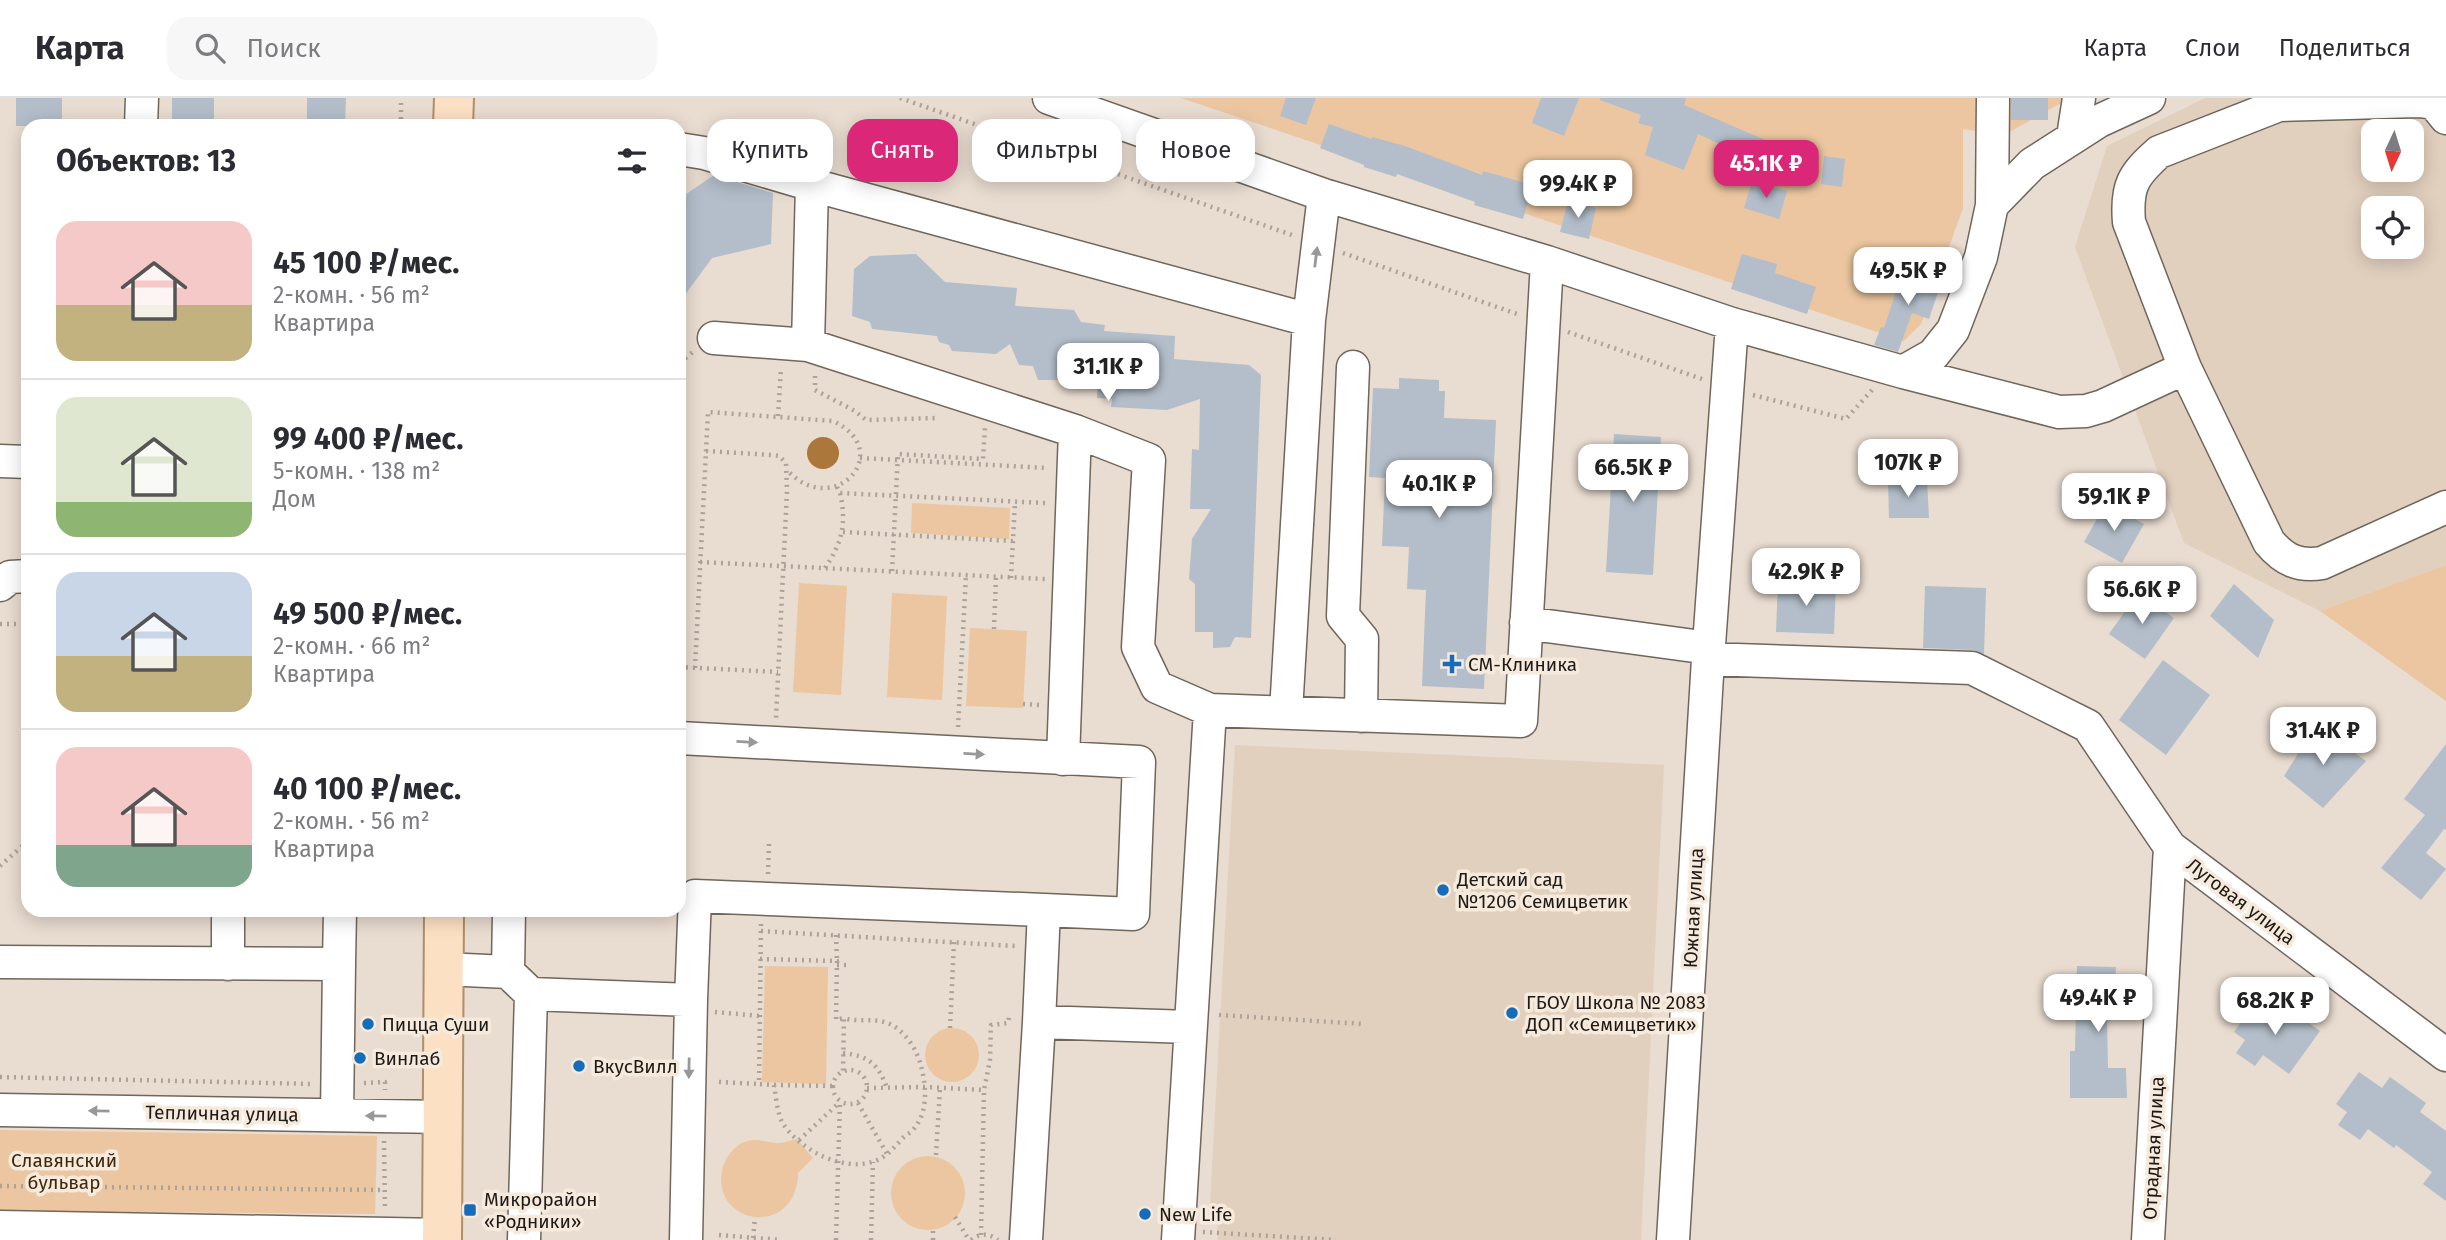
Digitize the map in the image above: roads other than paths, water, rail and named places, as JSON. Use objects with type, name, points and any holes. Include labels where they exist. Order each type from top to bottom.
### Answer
[{"type":"main road","points":[[453,119],[454,98]]},
{"type":"main road","points":[[442,1237],[444,917]]},
{"type":"street","points":[[141,119],[142,98]]},
{"type":"street","points":[[1049,98],[1324,195],[1548,262],[1732,324],[2059,412],[2086,411],[2104,406],[2185,368]]},
{"type":"street","points":[[1903,372],[1933,355],[1953,330],[1981,257],[1992,205],[1993,98]]},
{"type":"street","points":[[1992,205],[2076,115],[2111,98]]},
{"type":"street","points":[[2076,115],[2099,121],[2149,98]]},
{"type":"street","points":[[2446,118],[2434,103],[2419,101],[2279,104],[2159,152],[2143,166],[2131,182],[2127,202],[2129,222],[2185,368],[2269,542],[2279,554],[2292,562],[2308,565],[2322,563],[2446,507]]},
{"type":"street","points":[[686,150],[1310,320]]},
{"type":"street","points":[[802,353],[812,185]]},
{"type":"street","points":[[1286,712],[1310,320],[1324,195]]},
{"type":"street","points":[[714,338],[802,353],[1075,431],[1149,460],[1138,647],[1157,687],[1210,710],[1521,722],[1548,262]]},
{"type":"street","name":"Южная улица","points":[[1673,1240],[1732,324]]},
{"type":"street","points":[[1353,367],[1343,616],[1362,639],[1361,716]]},
{"type":"street","points":[[1063,759],[1075,431]]},
{"type":"street","points":[[0,461],[21,462]]},
{"type":"street","points":[[0,585],[10,577],[21,576]]},
{"type":"street","name":"Луговая улица","points":[[1526,623],[1709,654],[1972,668],[2088,726],[2169,847],[2446,1055]]},
{"type":"street","points":[[1186,1236],[1190,1021],[1210,710]]},
{"type":"street","points":[[685,1240],[691,1000],[687,896],[1133,914],[1139,762],[686,738]]},
{"type":"street","name":"Отрадная улица","points":[[2148,1240],[2169,847]]},
{"type":"street","points":[[1026,1240],[1044,910]]},
{"type":"street","points":[[228,917],[228,964]]},
{"type":"street","points":[[337,1115],[340,917]]},
{"type":"street","points":[[508,972],[509,917]]},
{"type":"street","points":[[0,962],[339,964]]},
{"type":"street","points":[[444,969],[508,972],[531,994],[691,1000]]},
{"type":"street","points":[[524,1240],[531,994]]},
{"type":"street","points":[[1039,1022],[1190,1021]]},
{"type":"street","name":"Тепличная улица","points":[[0,1110],[444,1117]]},
{"type":"street","points":[[0,1227],[331,1237],[442,1237]]},
{"type":"place","name":"СМ-Клиника","points":[[1452,664]]},
{"type":"place","name":"Детский сад №1206 Семицветик","points":[[1443,890]]},
{"type":"place","name":"ГБОУ Школа № 2083 ДОП «Семицветик»","points":[[1512,1013]]},
{"type":"place","name":"Пицца Суши","points":[[368,1024]]},
{"type":"place","name":"Винлаб","points":[[360,1058]]},
{"type":"place","name":"ВкусВилл","points":[[579,1066]]},
{"type":"place","name":"Микрорайон «Родники»","points":[[470,1210]]},
{"type":"place","name":"New Life","points":[[1145,1214]]},
{"type":"park label","name":"Славянский бульвар","points":[[64,1171]]}]
